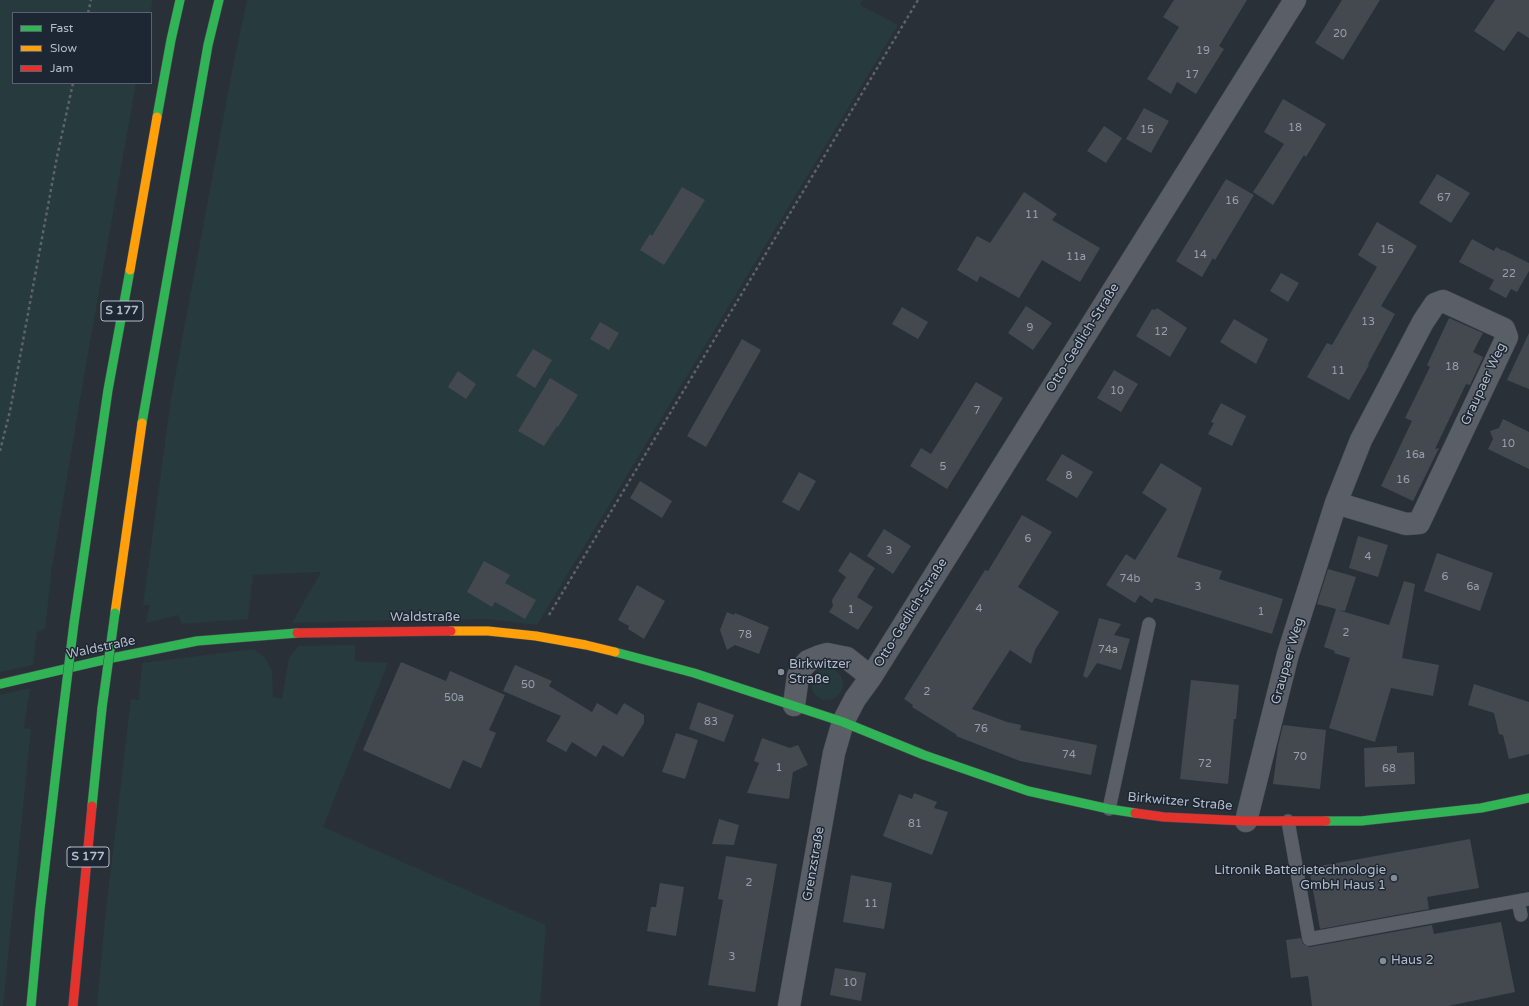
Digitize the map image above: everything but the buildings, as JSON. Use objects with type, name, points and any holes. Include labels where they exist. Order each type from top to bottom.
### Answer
[{"type":"main road","name":"S 177","points":[[32,1006],[40,909],[62,720],[74,623],[108,390],[171,40],[180,0]]},
{"type":"main road","name":"S 177","points":[[73,1006],[102,708],[115,614],[148,387],[208,45],[218,0]]},
{"type":"main road","name":"Waldstraße","points":[[0,684],[112,658],[197,641],[264,635],[488,631],[536,636],[586,645],[694,673],[842,722]]},
{"type":"main road","name":"Birkwitzer Straße","points":[[842,722],[924,755],[1028,791],[1110,809],[1164,817],[1246,821],[1368,820],[1481,808],[1529,798]]},
{"type":"street","name":"Otto-Gedlich-Straße","points":[[842,722],[855,699],[871,677],[1295,0]]},
{"type":"street","name":"Graupaer Weg","points":[[1246,821],[1288,654],[1336,503],[1361,440],[1435,304],[1443,301],[1504,329],[1507,337],[1419,523],[1406,524],[1336,503]]},
{"type":"street","name":"Otto-Gedlich-Straße","points":[[794,705],[798,676],[802,668],[808,661],[820,656],[827,654],[847,658],[871,677]]},
{"type":"street","name":"Grenzstraße","points":[[789,1006],[834,753],[842,722]]},
{"type":"lane","points":[[1110,809],[1149,624]]},
{"type":"lane","points":[[1288,821],[1309,939],[1524,900],[1521,916]]},
{"type":"path","points":[[88,12],[91,0]]},
{"type":"path","points":[[536,636],[918,0]]},
{"type":"path","points":[[0,450],[10,411],[56,157],[73,84]]},
{"type":"green space","points":[[0,0],[153,0],[150,12],[12,12],[12,84],[136,84],[52,567],[45,629],[37,632],[33,665],[0,672]]},
{"type":"green space","points":[[247,0],[863,0],[860,5],[898,25],[537,625],[487,619],[292,623],[321,572],[253,575],[248,619],[182,624],[178,615],[146,623],[150,605],[143,605],[171,399],[233,66]]},
{"type":"green space","points":[[355,645],[355,661],[388,663],[323,827],[546,925],[540,1006],[97,1006],[105,919],[131,699],[139,700],[142,663],[254,649],[265,658],[272,671],[273,697],[282,699],[289,658],[298,646]]},
{"type":"green space","points":[[824,668],[830,668],[840,675],[843,684],[842,690],[836,697],[830,700],[824,700],[814,693],[811,687],[811,681],[818,671]]},
{"type":"green space","points":[[30,688],[24,728],[31,729],[3,1006],[0,1006],[0,695]]},
{"type":"traffic: fast","points":[[157,117],[180,0]]},
{"type":"traffic: fast","points":[[142,423],[208,45],[219,0]]},
{"type":"traffic: fast","points":[[74,623],[108,390],[130,270]]},
{"type":"traffic: fast","points":[[102,708],[115,613]]},
{"type":"traffic: fast","points":[[62,720],[74,623]]},
{"type":"traffic: fast","points":[[0,684],[112,658],[197,641],[297,633]]},
{"type":"traffic: fast","points":[[615,652],[694,673],[843,722],[924,755],[1028,791],[1109,809],[1135,813]]},
{"type":"traffic: fast","points":[[92,806],[102,708]]},
{"type":"traffic: fast","points":[[31,1006],[40,909],[62,720]]},
{"type":"traffic: fast","points":[[1326,821],[1361,821],[1481,808],[1529,798]]},
{"type":"traffic: slow","points":[[130,270],[157,117]]},
{"type":"traffic: slow","points":[[115,613],[142,423]]},
{"type":"traffic: slow","points":[[451,631],[488,631],[536,636],[615,652]]},
{"type":"traffic: jam","points":[[297,633],[451,631]]},
{"type":"traffic: jam","points":[[73,1006],[92,806]]},
{"type":"traffic: jam","points":[[1135,813],[1164,817],[1246,821],[1326,821]]},
{"type":"place","name":"Birkwitzer Straße","points":[[781,672]]},
{"type":"place","name":"Litronik Batterietechnologie GmbH Haus 1","points":[[1394,878]]},
{"type":"place","name":"Haus 2","points":[[1383,961]]}]
